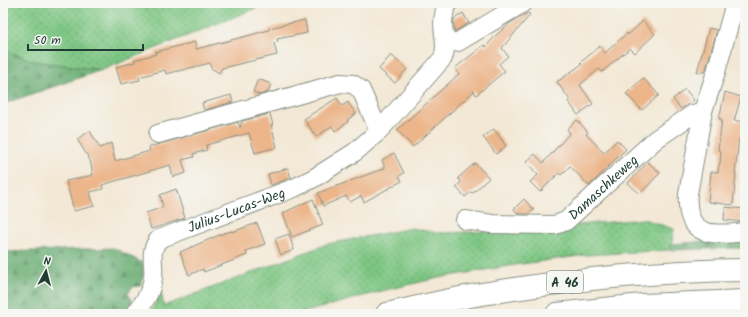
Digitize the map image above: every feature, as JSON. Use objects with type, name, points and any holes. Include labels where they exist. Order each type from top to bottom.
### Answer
[{"type":"highway","name":"A 46","points":[[387,314],[475,295],[556,283],[649,274],[745,270]]},
{"type":"highway","name":"A 46","points":[[556,314],[642,305],[745,301]]},
{"type":"street","name":"Julius-Lucas-Weg","points":[[135,314],[148,296],[153,279],[152,250],[159,239],[294,188],[314,178],[355,152],[378,131],[443,58],[446,43],[443,24],[448,3]]},
{"type":"street","points":[[446,43],[458,42],[523,3]]},
{"type":"street","points":[[735,3],[704,111],[687,206],[690,219],[700,229],[712,234],[745,232]]},
{"type":"street","points":[[158,134],[340,83],[353,84],[361,90],[378,131]]},
{"type":"street","name":"Damaschkeweg","points":[[465,220],[492,224],[555,225],[566,221],[656,139],[693,114],[704,111]]},
{"type":"green space","points":[[3,3],[269,3],[102,70],[33,61],[3,49]]},
{"type":"green space","points":[[3,49],[33,61],[102,70],[3,104]]},
{"type":"green space","points":[[643,219],[674,229],[671,250],[586,255],[438,278],[386,290],[298,314],[148,314],[161,292],[164,306],[327,244],[412,228],[437,233],[562,229],[566,226]]},
{"type":"green space","points":[[745,238],[745,248],[671,250],[671,244]]},
{"type":"green space","points":[[114,248],[143,263],[143,279],[140,286],[132,287],[128,294],[132,300],[132,303],[124,314],[3,314],[3,252]]},
{"type":"building","points":[[463,13],[469,23],[455,31],[454,19]]},
{"type":"building","points":[[528,13],[530,15],[502,48],[508,56],[499,64],[505,71],[476,95],[474,91],[413,147],[397,130],[459,74],[455,68],[484,45],[486,47],[495,36],[510,23]]},
{"type":"building","points":[[305,20],[307,33],[277,39],[278,42],[274,43],[277,55],[222,68],[219,73],[211,68],[210,63],[166,74],[165,70],[139,77],[140,80],[121,84],[116,67],[156,54],[155,52],[195,42],[196,49],[269,30],[269,28]]},
{"type":"building","points":[[643,21],[655,34],[635,53],[630,48],[602,72],[599,69],[580,85],[593,104],[578,115],[568,101],[570,100],[557,82],[582,64],[580,63],[600,46],[605,53]]},
{"type":"building","points":[[709,28],[717,30],[705,72],[697,72]]},
{"type":"building","points":[[391,55],[407,69],[395,83],[379,69]]},
{"type":"building","points":[[643,78],[659,95],[642,110],[626,94]]},
{"type":"building","points":[[258,79],[271,84],[268,92],[260,95],[253,92]]},
{"type":"building","points":[[685,89],[694,100],[681,109],[673,99]]},
{"type":"building","points":[[725,92],[741,97],[734,121],[745,121],[745,140],[739,139],[733,205],[708,202],[711,172],[718,172],[720,164],[721,151],[718,150],[722,119],[719,119]]},
{"type":"building","points":[[231,95],[233,102],[204,110],[202,103]]},
{"type":"building","points":[[337,98],[342,106],[348,102],[356,114],[335,131],[332,126],[316,137],[304,119]]},
{"type":"building","points":[[270,114],[273,125],[271,125],[277,147],[255,153],[249,133],[206,145],[207,150],[193,154],[194,157],[182,160],[186,173],[173,177],[170,165],[102,185],[103,189],[90,192],[94,206],[74,211],[66,181],[93,175],[90,160],[77,139],[90,131],[100,148],[111,143],[115,161],[150,151],[149,147],[238,122],[240,128],[242,121]]},
{"type":"building","points":[[577,120],[588,132],[586,134],[604,153],[617,140],[626,149],[589,186],[570,166],[561,175],[559,173],[540,192],[530,182],[538,175],[526,162],[535,154],[543,163],[570,133],[567,129]]},
{"type":"building","points":[[494,129],[506,146],[496,154],[483,137]]},
{"type":"building","points":[[394,153],[404,173],[399,176],[402,181],[364,202],[361,196],[350,202],[346,196],[323,206],[318,193],[385,168],[382,160]]},
{"type":"building","points":[[648,162],[660,173],[640,194],[628,183]]},
{"type":"building","points":[[475,163],[489,178],[473,193],[471,192],[465,197],[456,187],[461,182],[458,178]]},
{"type":"building","points":[[288,168],[291,178],[271,185],[268,174]]},
{"type":"building","points":[[176,189],[185,218],[151,229],[146,213],[163,207],[160,195]]},
{"type":"building","points":[[313,199],[323,225],[292,237],[283,213]]},
{"type":"building","points":[[524,199],[534,210],[528,214],[518,214],[514,209]]},
{"type":"building","points":[[725,207],[745,209],[744,222],[724,220]]},
{"type":"building","points":[[257,223],[265,244],[246,251],[247,255],[204,272],[203,269],[189,275],[180,252],[224,233],[232,232]]},
{"type":"building","points":[[289,234],[294,250],[281,255],[275,239]]}]
